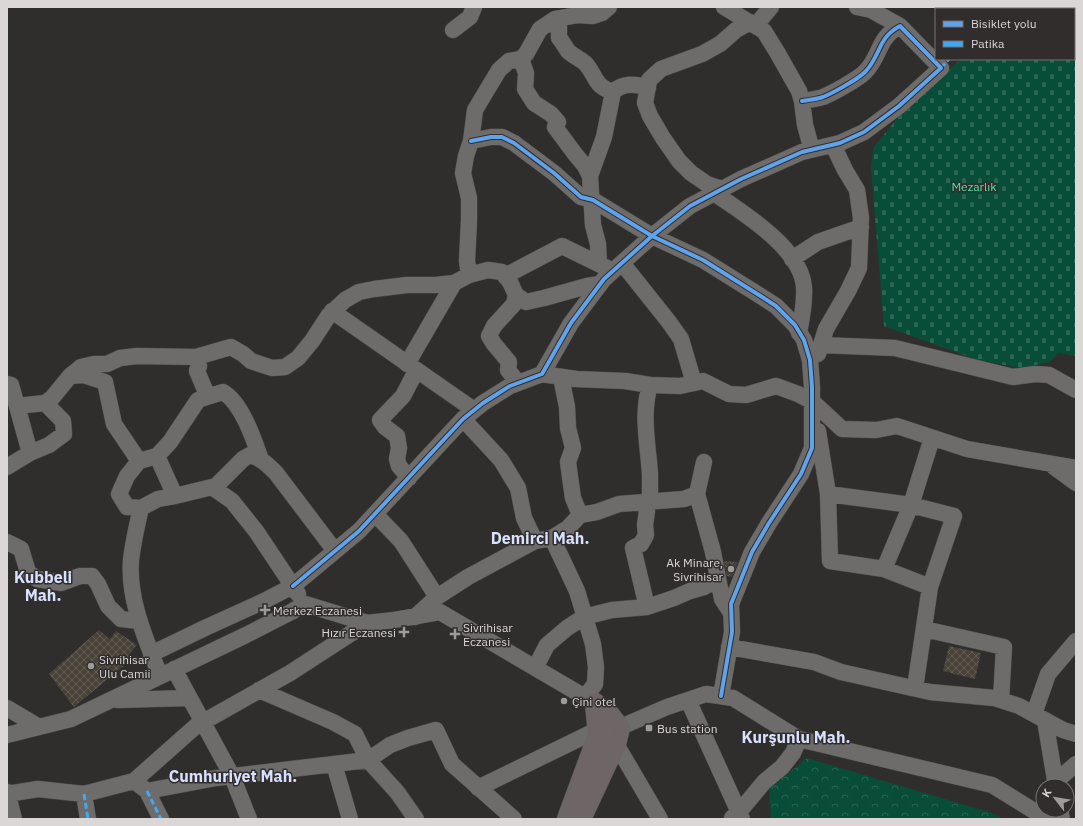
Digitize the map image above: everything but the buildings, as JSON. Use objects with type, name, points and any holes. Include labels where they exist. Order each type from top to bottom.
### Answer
[{"type":"main road","points":[[572,818],[598,733],[590,700]]},
{"type":"main road","points":[[572,818],[618,736],[610,715],[590,700]]},
{"type":"street","points":[[453,30],[470,17],[474,7]]},
{"type":"street","points":[[469,275],[467,261],[470,220],[469,198],[463,174],[466,156],[471,141],[475,110],[499,70],[509,61],[520,59],[526,54],[540,29],[555,19],[578,15],[593,16],[602,13],[610,7]]},
{"type":"street","points":[[724,7],[753,23],[764,31],[778,52],[799,91],[802,101],[805,125],[813,149]]},
{"type":"street","points":[[771,7],[753,23],[736,30],[720,44],[702,54],[661,69],[649,80],[645,103],[650,116],[679,161],[691,173],[718,191],[768,232],[798,267],[804,285],[804,302],[799,333]]},
{"type":"street","points":[[542,374],[571,323],[600,284],[652,236],[690,206],[741,179],[802,152],[834,145],[864,132],[900,106],[941,68],[894,18],[857,7]]},
{"type":"street","points":[[802,101],[823,97],[866,72],[884,38],[892,30],[894,18]]},
{"type":"street","points":[[559,19],[559,38],[568,50],[585,64],[598,84],[606,90],[613,92]]},
{"type":"street","points":[[520,59],[526,73],[525,89],[534,103],[551,114],[558,122],[555,126],[585,166],[590,176],[593,200],[593,225],[598,244],[599,264]]},
{"type":"street","points":[[590,176],[604,137],[613,92],[618,87],[635,84],[648,88]]},
{"type":"street","points":[[471,141],[491,137],[502,137],[524,149],[581,197],[593,200],[652,236],[703,260],[776,306],[795,324],[804,340],[810,360],[813,402],[828,494],[830,561],[884,569],[930,587]]},
{"type":"street","points":[[811,375],[826,329],[848,291],[859,268],[861,218],[857,190],[845,170],[834,145]]},
{"type":"street","points":[[792,259],[818,242],[861,227]]},
{"type":"street","points":[[505,276],[562,246],[599,264],[618,267],[669,322],[681,339],[694,383]]},
{"type":"street","points":[[17,406],[45,403],[52,398],[70,376],[81,367],[94,364],[107,364],[120,358],[137,356],[196,357],[231,347],[251,361],[272,368],[285,367],[298,358],[312,341],[332,311],[345,300],[359,292],[374,288],[454,283],[469,275],[488,270],[502,272],[510,282],[516,296],[526,302],[600,284]]},
{"type":"street","points":[[409,478],[399,466],[397,459],[399,448],[397,436],[385,427],[380,420],[403,396],[411,368],[454,283]]},
{"type":"street","points":[[516,296],[514,304],[494,326],[489,336],[509,362],[508,370],[518,383]]},
{"type":"street","points":[[332,311],[411,368],[468,415],[501,460],[518,488],[524,518],[536,541]]},
{"type":"street","points":[[820,346],[895,348],[1013,377],[1035,374],[1049,375],[1076,390]]},
{"type":"street","points":[[196,357],[199,366],[197,371],[205,390],[210,396]]},
{"type":"street","points":[[151,654],[293,586],[359,531],[468,415],[499,393],[518,383],[542,374],[599,381],[625,381],[680,386],[703,381],[729,394],[746,395],[776,386],[798,394],[813,402],[842,429],[876,430],[897,426],[967,449],[1076,468]]},
{"type":"street","points":[[70,376],[83,375],[105,382],[114,424],[139,461]]},
{"type":"street","points":[[561,377],[567,407],[568,428],[573,448],[568,462],[570,477],[573,498],[580,515]]},
{"type":"street","points":[[7,384],[11,384],[30,453]]},
{"type":"street","points":[[647,607],[633,548],[641,544],[646,536],[645,525],[650,473],[645,414],[650,384]]},
{"type":"street","points":[[261,460],[249,427],[231,396],[224,392],[198,400],[170,442],[157,456],[139,461],[127,476],[119,494],[127,507],[140,508],[158,499],[212,487],[232,501],[251,525],[305,604],[367,623],[415,617],[440,612],[590,700],[595,684],[596,667],[593,644],[577,591],[552,538]]},
{"type":"street","points":[[721,696],[732,632],[731,604],[752,552],[801,474],[812,448],[813,402]]},
{"type":"street","points":[[7,467],[30,453],[49,445],[64,434],[63,421],[45,403]]},
{"type":"street","points":[[884,569],[912,505],[932,438]]},
{"type":"street","points":[[214,488],[243,459],[250,455],[256,457],[268,464],[276,473],[335,551]]},
{"type":"street","points":[[157,456],[174,496]]},
{"type":"street","points":[[704,462],[697,494],[713,552],[722,599],[731,613]]},
{"type":"street","points":[[1048,463],[1076,482]]},
{"type":"street","points":[[415,617],[437,597],[468,577],[536,541],[552,538],[568,528],[580,515],[597,512],[618,504],[684,499],[697,494]]},
{"type":"street","points":[[828,494],[912,505],[954,516],[930,587],[915,688]]},
{"type":"street","points":[[140,508],[131,561],[132,585],[138,620],[160,676]]},
{"type":"street","points":[[375,514],[401,542],[437,597]]},
{"type":"street","points":[[7,542],[21,549],[28,572],[36,579],[61,583],[80,576],[92,576],[98,584],[108,606],[121,619],[138,620]]},
{"type":"street","points":[[535,668],[547,645],[567,628],[584,617],[612,610],[647,607],[704,587],[718,578]]},
{"type":"street","points":[[7,735],[71,719],[305,604]]},
{"type":"street","points":[[14,819],[7,793],[38,789],[84,794],[134,781],[196,726],[290,673],[367,623]]},
{"type":"street","points":[[924,629],[1004,646],[1001,700]]},
{"type":"street","points":[[1055,778],[1040,717],[1048,674],[1076,641]]},
{"type":"street","points":[[729,647],[814,662],[840,672],[930,692],[994,698],[1019,706],[1063,730],[1076,734]]},
{"type":"street","points":[[174,669],[232,776],[249,819]]},
{"type":"street","points":[[259,690],[333,722],[355,734],[368,760],[397,792],[416,819]]},
{"type":"street","points":[[478,788],[598,733],[618,736],[667,707],[706,694],[733,698],[799,740],[992,785],[1047,819]]},
{"type":"street","points":[[111,700],[189,698]]},
{"type":"street","points":[[688,700],[737,817],[764,782],[782,767],[793,752],[799,740]]},
{"type":"street","points":[[7,708],[39,727]]},
{"type":"street","points":[[147,791],[232,776],[368,760],[390,745],[436,730],[452,764],[514,819]]},
{"type":"street","points":[[618,736],[660,819]]},
{"type":"street","points":[[334,764],[350,819]]},
{"type":"street","points":[[1062,778],[1076,764]]},
{"type":"street","points":[[134,781],[147,791],[161,819]]},
{"type":"street","points":[[84,794],[88,819]]},
{"type":"green space","name":"Mezarlık","points":[[1076,36],[1076,356],[1058,353],[1050,362],[1020,368],[978,360],[884,326],[871,169],[873,148],[901,114],[960,60],[1075,60]]},
{"type":"green space","points":[[807,758],[992,813],[1004,819],[771,819],[769,789]]},
{"type":"marked path","points":[[941,68],[948,60]]},
{"type":"marked path","points":[[147,791],[161,819]]},
{"type":"marked path","points":[[84,794],[88,819]]},
{"type":"cycle path","points":[[293,586],[359,531],[463,419],[483,403],[510,386],[542,374],[571,323],[604,279],[652,236],[690,206],[741,179],[802,152],[840,143],[864,132],[899,106],[941,68],[900,26],[887,36],[874,60],[862,75],[845,86],[823,97],[802,101]]},
{"type":"cycle path","points":[[471,141],[491,137],[502,137],[514,143],[554,173],[581,197],[593,200],[652,236],[703,260],[776,306],[795,325],[804,340],[810,360],[812,387],[812,448],[801,474],[752,552],[731,604],[732,632],[721,696]]},
{"type":"place","name":"Ak Minare, Sivrihisar","points":[[731,569]]},
{"type":"place","name":"Merkez Eczanesi","points":[[265,610]]},
{"type":"place","name":"Hızır Eczanesi","points":[[404,632]]},
{"type":"place","name":"Sivrihisar Eczanesi","points":[[455,634]]},
{"type":"place","name":"Sivrihisar Ulu Camii","points":[[91,666]]},
{"type":"place","name":"Çini otel","points":[[564,701]]},
{"type":"place","name":"Bus station","points":[[649,728]]},
{"type":"district","name":"Demirci Mah.","points":[[540,538]]},
{"type":"district","name":"Kubbeli Mah.","points":[[43,586]]},
{"type":"district","name":"Kurşunlu Mah.","points":[[796,737]]},
{"type":"district","name":"Cumhuriyet Mah.","points":[[233,776]]}]
